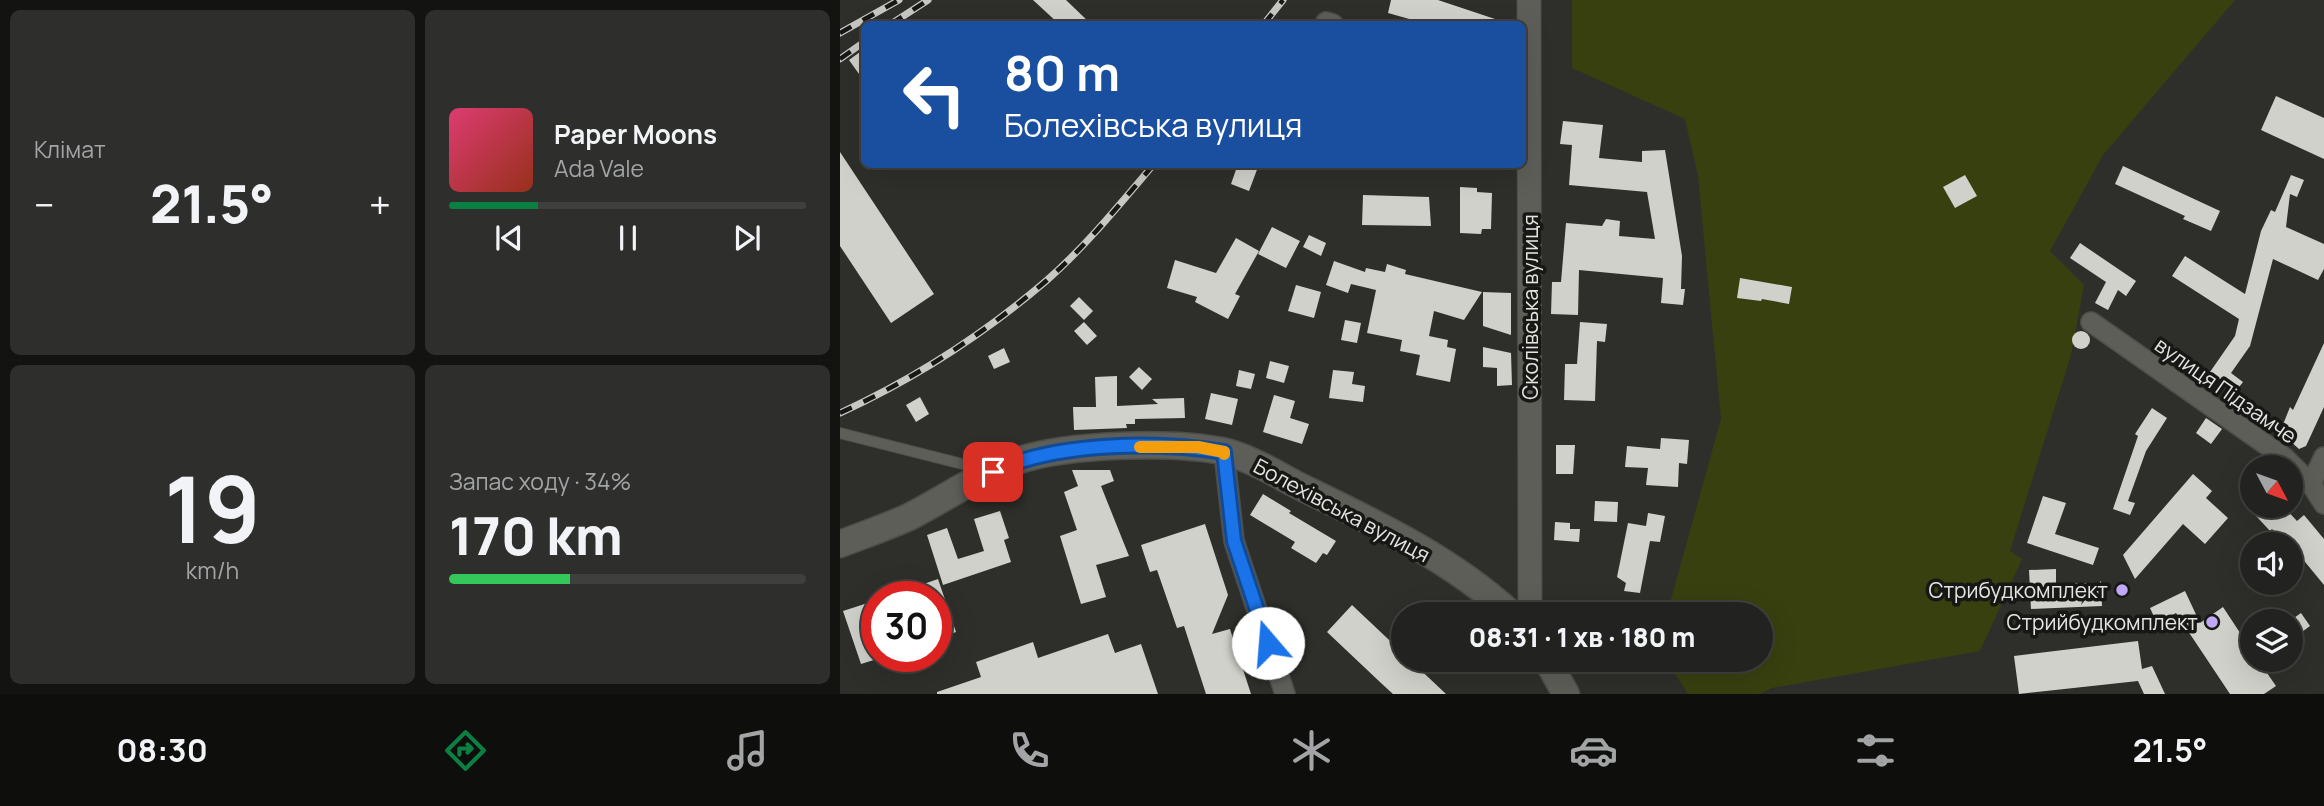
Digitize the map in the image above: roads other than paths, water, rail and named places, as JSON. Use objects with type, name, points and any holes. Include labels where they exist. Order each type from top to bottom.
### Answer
[{"type":"main road","name":"Болехівська вулиця","points":[[840,544],[907,518],[1015,461],[1063,451],[1198,447],[1224,452],[1266,469],[1405,540],[1463,576],[1496,602]]},
{"type":"main road","points":[[1554,672],[1566,694]]},
{"type":"street","name":"Сколівська вулиця","points":[[1529,0],[1526,89],[1530,602]]},
{"type":"street","name":"вулиця Підзамче","points":[[2091,323],[2285,458],[2311,484],[2324,505]]},
{"type":"street","points":[[1224,452],[1234,541],[1285,694]]},
{"type":"street","points":[[2311,484],[2324,457]]},
{"type":"lane","points":[[840,433],[993,472]]},
{"type":"railway","points":[[861,21],[899,0]]},
{"type":"railway","points":[[896,21],[928,0]]},
{"type":"railway","points":[[1266,21],[1283,0]]},
{"type":"railway","points":[[840,33],[861,21]]},
{"type":"railway","points":[[840,59],[861,44]]},
{"type":"railway","points":[[840,413],[948,354],[1022,300],[1075,254],[1151,168]]},
{"type":"place","name":"Стрибудкомплект","points":[[2122,590]]},
{"type":"place","name":"Стрийбудкомплект","points":[[2212,622]]}]
